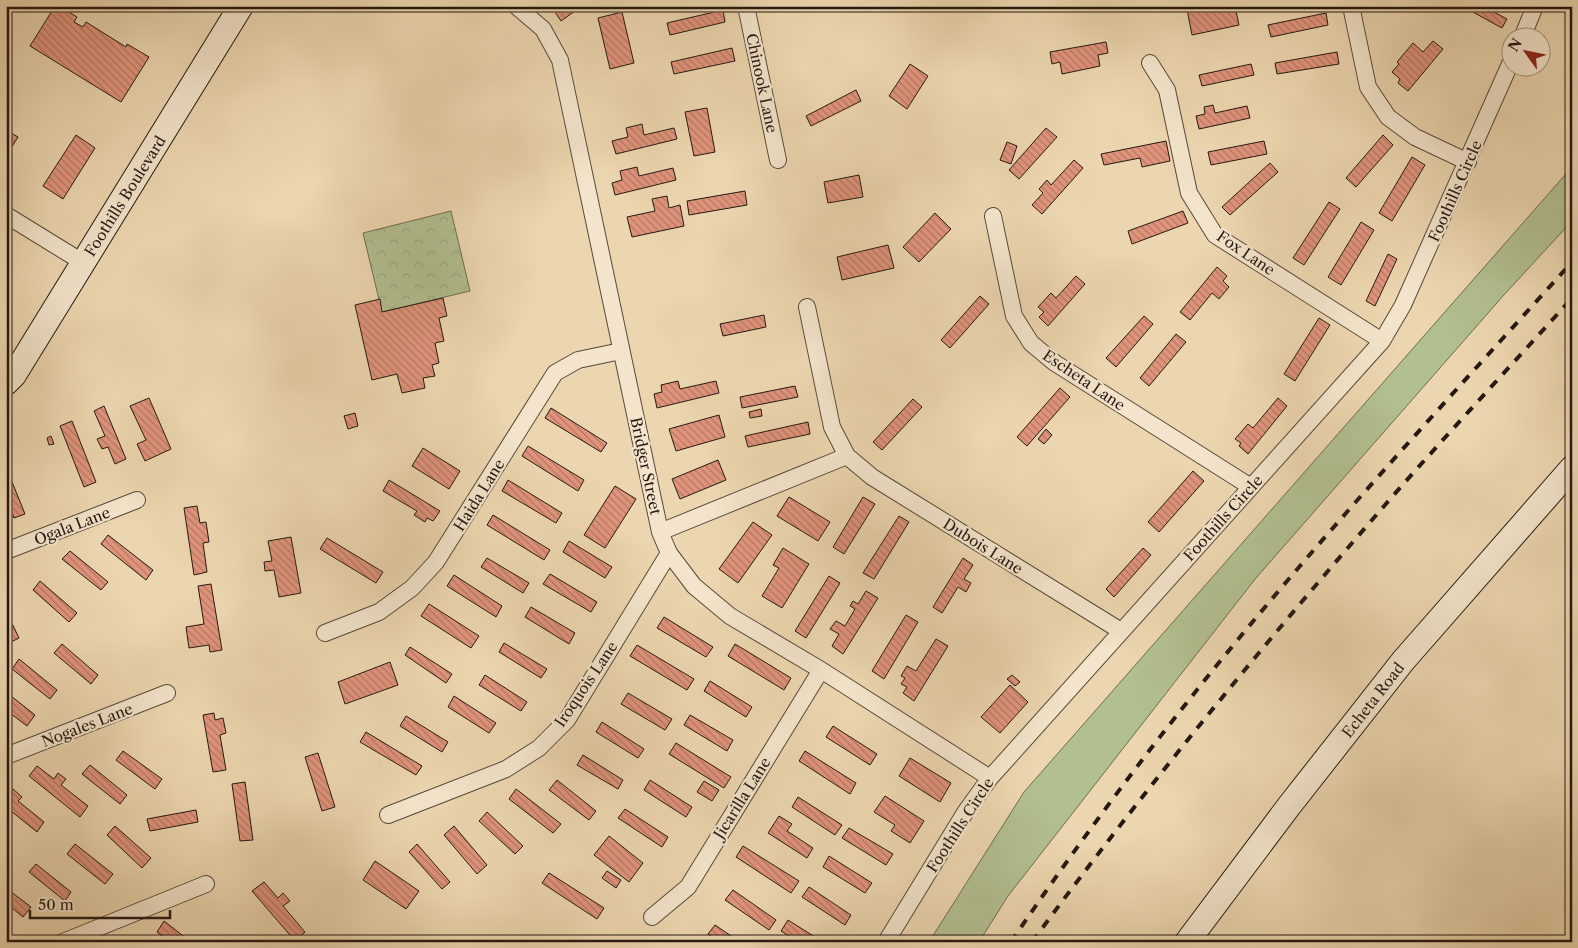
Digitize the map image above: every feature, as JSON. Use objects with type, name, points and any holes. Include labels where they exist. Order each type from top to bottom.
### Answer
[{"type":"street","name":"Foothills Boulevard","points":[[6,383],[14,375],[242,6]]},
{"type":"street","name":"Bridger Street","points":[[516,6],[543,29],[560,60],[660,532],[669,553],[694,586],[730,616],[821,670],[990,778]]},
{"type":"street","name":"Chinook Lane","points":[[746,6],[778,160]]},
{"type":"street","points":[[1351,6],[1368,86],[1388,117],[1415,137],[1468,162]]},
{"type":"street","points":[[1526,28],[1534,6]]},
{"type":"street","name":"Fox Lane","points":[[1150,63],[1167,90],[1189,193],[1215,234],[1382,341]]},
{"type":"street","name":"Foothills Circle","points":[[886,942],[966,811],[990,778],[1382,341],[1404,305],[1504,78]]},
{"type":"street","points":[[6,215],[84,263]]},
{"type":"street","name":"Escheta Lane","points":[[993,216],[1014,316],[1031,343],[1054,363],[1251,487]]},
{"type":"street","name":"Dubois Lane","points":[[807,307],[832,427],[847,456],[872,477],[1121,632]]},
{"type":"street","name":"Haida Lane","points":[[325,633],[379,612],[412,588],[436,562],[555,373],[578,360],[621,351]]},
{"type":"street","points":[[660,532],[847,456]]},
{"type":"street","name":"Echeta Road","points":[[1187,942],[1289,806],[1403,661],[1572,468]]},
{"type":"street","name":"Ogala Lane","points":[[6,552],[137,500]]},
{"type":"street","name":"Iroquois Lane","points":[[388,815],[506,770],[539,748],[566,720],[669,553]]},
{"type":"street","name":"Jicarilla Lane","points":[[652,917],[688,887],[821,670]]},
{"type":"street","name":"Nogales Lane","points":[[6,756],[167,693]]},
{"type":"street","points":[[63,942],[206,884]]},
{"type":"green space","points":[[1572,167],[1572,221],[1503,296],[1256,578],[1008,896],[979,942],[929,942],[1024,792]]},
{"type":"green space","points":[[451,211],[470,291],[382,312],[363,233]]},
{"type":"building","points":[[55,6],[59,6],[77,17],[74,22],[83,27],[86,22],[126,47],[127,44],[149,57],[121,102],[30,46]]},
{"type":"building","points":[[558,6],[582,6],[561,21],[553,9]]},
{"type":"building","points":[[993,6],[1005,6],[1002,12]]},
{"type":"building","points":[[1202,6],[1235,6],[1239,25],[1192,35],[1187,9]]},
{"type":"building","points":[[1462,6],[1482,6],[1507,19],[1502,28]]},
{"type":"building","points":[[723,10],[725,22],[670,35],[667,23]]},
{"type":"building","points":[[622,12],[634,63],[610,69],[598,18]]},
{"type":"building","points":[[1326,13],[1328,25],[1271,37],[1268,25]]},
{"type":"building","points":[[1433,41],[1443,49],[1408,91],[1398,83],[1400,79],[1392,72],[1399,64],[1397,62],[1413,43],[1423,52]]},
{"type":"building","points":[[1106,42],[1108,53],[1098,55],[1100,66],[1062,74],[1060,62],[1052,64],[1050,52]]},
{"type":"building","points":[[732,48],[735,61],[674,74],[671,62]]},
{"type":"building","points":[[1337,52],[1339,64],[1277,74],[1275,63]]},
{"type":"building","points":[[910,64],[928,76],[907,109],[889,96]]},
{"type":"building","points":[[1251,64],[1254,75],[1202,86],[1199,75]]},
{"type":"building","points":[[856,90],[861,101],[811,126],[806,116]]},
{"type":"building","points":[[1213,105],[1215,113],[1247,106],[1250,118],[1199,129],[1196,116],[1205,114],[1204,107]]},
{"type":"building","points":[[707,108],[715,152],[694,156],[685,112]]},
{"type":"building","points":[[642,124],[644,135],[674,128],[677,139],[616,154],[612,141],[628,137],[626,128]]},
{"type":"building","points":[[1046,128],[1057,137],[1019,179],[1009,170]]},
{"type":"building","points":[[6,130],[18,137],[6,156]]},
{"type":"building","points":[[76,135],[95,148],[63,199],[43,186]]},
{"type":"building","points":[[1383,135],[1393,145],[1356,187],[1346,178]]},
{"type":"building","points":[[1166,141],[1170,161],[1142,167],[1140,158],[1104,165],[1101,154]]},
{"type":"building","points":[[1264,141],[1267,154],[1211,165],[1208,152]]},
{"type":"building","points":[[1007,142],[1017,146],[1011,164],[1000,160]]},
{"type":"building","points":[[1412,157],[1425,165],[1392,221],[1379,213]]},
{"type":"building","points":[[1074,160],[1083,168],[1042,214],[1032,205],[1043,193],[1039,189],[1047,180],[1051,185]]},
{"type":"building","points":[[1270,163],[1278,172],[1230,215],[1222,207]]},
{"type":"building","points":[[637,167],[639,176],[673,168],[676,180],[615,195],[612,183],[622,180],[620,171]]},
{"type":"building","points":[[859,175],[863,197],[828,203],[824,182]]},
{"type":"building","points":[[745,191],[747,205],[689,215],[687,201]]},
{"type":"building","points":[[667,196],[669,208],[680,205],[684,226],[632,237],[627,217],[655,211],[652,199]]},
{"type":"building","points":[[1329,202],[1340,209],[1304,265],[1293,258]]},
{"type":"building","points":[[1183,211],[1188,223],[1132,244],[1128,231]]},
{"type":"building","points":[[935,213],[951,229],[919,262],[903,247]]},
{"type":"building","points":[[1361,222],[1374,230],[1341,285],[1328,277]]},
{"type":"building","points":[[888,245],[894,268],[842,280],[837,257]]},
{"type":"building","points":[[1388,254],[1397,259],[1375,306],[1366,301]]},
{"type":"building","points":[[1217,267],[1227,276],[1223,281],[1229,287],[1219,299],[1212,293],[1190,320],[1180,312]]},
{"type":"building","points":[[1076,276],[1085,284],[1048,326],[1039,317],[1044,312],[1038,307],[1051,293],[1056,298]]},
{"type":"building","points":[[6,281],[11,285],[6,293]]},
{"type":"building","points":[[980,296],[989,304],[950,348],[941,340]]},
{"type":"building","points":[[443,298],[447,316],[439,318],[444,341],[435,343],[439,363],[432,365],[435,376],[423,378],[425,388],[402,393],[397,374],[372,380],[355,305],[380,299],[382,312]]},
{"type":"building","points":[[764,315],[766,327],[723,336],[720,324]]},
{"type":"building","points":[[1144,316],[1153,324],[1116,367],[1106,358]]},
{"type":"building","points":[[1319,318],[1330,325],[1295,381],[1284,374]]},
{"type":"building","points":[[1176,334],[1186,342],[1149,386],[1140,378]]},
{"type":"building","points":[[678,381],[680,389],[716,381],[719,393],[657,408],[654,394],[662,392],[661,385]]},
{"type":"building","points":[[795,386],[798,397],[742,408],[740,397]]},
{"type":"building","points":[[1060,388],[1070,397],[1027,446],[1017,437]]},
{"type":"building","points":[[149,398],[171,449],[145,461],[137,444],[146,440],[130,406]]},
{"type":"building","points":[[1278,398],[1287,406],[1248,454],[1239,446],[1241,443],[1235,439],[1248,424],[1253,428]]},
{"type":"building","points":[[913,399],[922,407],[882,450],[873,442]]},
{"type":"building","points":[[104,406],[126,459],[115,464],[108,447],[102,449],[97,439],[105,436],[94,411]]},
{"type":"building","points":[[551,408],[607,443],[601,452],[545,418]]},
{"type":"building","points":[[761,409],[762,416],[750,418],[749,412]]},
{"type":"building","points":[[355,413],[358,426],[348,429],[344,416]]},
{"type":"building","points":[[719,415],[725,437],[676,451],[669,429]]},
{"type":"building","points":[[72,421],[96,482],[84,487],[60,426]]},
{"type":"building","points":[[808,422],[810,434],[748,447],[745,436]]},
{"type":"building","points":[[1046,429],[1052,435],[1044,444],[1038,439]]},
{"type":"building","points":[[51,436],[54,444],[49,445],[47,438]]},
{"type":"building","points":[[528,446],[584,480],[578,491],[522,456]]},
{"type":"building","points":[[423,448],[460,471],[449,489],[412,466]]},
{"type":"building","points":[[718,460],[726,480],[680,499],[672,479]]},
{"type":"building","points":[[6,467],[25,514],[14,518],[6,499]]},
{"type":"building","points":[[1193,471],[1204,481],[1159,532],[1148,522]]},
{"type":"building","points":[[389,480],[440,511],[433,521],[427,518],[425,522],[414,515],[417,511],[383,491]]},
{"type":"building","points":[[508,480],[562,513],[556,523],[502,491]]},
{"type":"building","points":[[615,486],[636,499],[605,548],[584,535]]},
{"type":"building","points":[[789,497],[830,522],[818,541],[777,516]]},
{"type":"building","points":[[863,497],[875,504],[844,554],[833,547]]},
{"type":"building","points":[[197,506],[200,523],[206,522],[209,542],[203,543],[207,572],[194,575],[184,508]]},
{"type":"building","points":[[493,515],[550,550],[544,560],[487,525]]},
{"type":"building","points":[[899,516],[909,522],[874,579],[863,573]]},
{"type":"building","points":[[753,522],[772,535],[738,583],[719,569]]},
{"type":"building","points":[[108,535],[153,570],[146,580],[101,544]]},
{"type":"building","points":[[291,537],[301,593],[279,597],[274,570],[265,571],[264,562],[272,561],[268,541]]},
{"type":"building","points":[[327,538],[383,572],[376,583],[320,549]]},
{"type":"building","points":[[569,541],[612,567],[605,578],[563,552]]},
{"type":"building","points":[[783,548],[809,564],[782,608],[762,596],[779,568],[773,565]]},
{"type":"building","points":[[1143,548],[1151,555],[1114,597],[1106,589]]},
{"type":"building","points":[[70,551],[108,582],[101,590],[62,559]]},
{"type":"building","points":[[487,558],[529,583],[523,593],[481,567]]},
{"type":"building","points":[[963,558],[973,565],[964,579],[971,583],[966,592],[958,587],[942,613],[933,607]]},
{"type":"building","points":[[550,574],[597,602],[591,612],[543,584]]},
{"type":"building","points":[[454,575],[502,606],[496,617],[447,586]]},
{"type":"building","points":[[829,576],[840,583],[806,638],[795,631]]},
{"type":"building","points":[[40,581],[77,613],[69,622],[33,590]]},
{"type":"building","points":[[211,584],[222,650],[210,652],[209,645],[189,648],[186,627],[204,624],[198,586]]},
{"type":"building","points":[[866,591],[878,598],[843,654],[832,646],[839,634],[830,629],[836,621],[845,626],[855,609],[850,606],[853,601],[858,604]]},
{"type":"building","points":[[429,604],[479,636],[471,648],[421,616]]},
{"type":"building","points":[[531,607],[575,633],[569,644],[525,617]]},
{"type":"building","points":[[6,611],[19,638],[9,643],[6,638]]},
{"type":"building","points":[[906,615],[918,622],[884,679],[872,671]]},
{"type":"building","points":[[664,617],[713,647],[706,657],[657,628]]},
{"type":"building","points":[[936,639],[948,646],[914,701],[903,693],[907,687],[901,684],[905,678],[901,676],[907,666],[916,671]]},
{"type":"building","points":[[504,643],[547,669],[541,678],[499,652]]},
{"type":"building","points":[[62,644],[98,675],[91,684],[54,653]]},
{"type":"building","points":[[735,644],[791,678],[784,690],[728,656]]},
{"type":"building","points":[[637,645],[694,679],[687,690],[630,656]]},
{"type":"building","points":[[410,647],[452,674],[446,683],[405,655]]},
{"type":"building","points":[[19,659],[57,690],[50,699],[12,669]]},
{"type":"building","points":[[390,662],[398,685],[345,704],[338,682]]},
{"type":"building","points":[[485,675],[527,702],[521,711],[479,685]]},
{"type":"building","points":[[1012,675],[1020,682],[1015,686],[1007,679]]},
{"type":"building","points":[[710,681],[752,707],[746,717],[704,691]]},
{"type":"building","points":[[1010,685],[1028,702],[1000,733],[981,717]]},
{"type":"building","points":[[6,692],[35,715],[27,726],[6,710]]},
{"type":"building","points":[[628,693],[672,719],[665,730],[621,704]]},
{"type":"building","points":[[454,696],[496,723],[489,733],[448,707]]},
{"type":"building","points":[[214,713],[215,720],[223,718],[226,733],[220,735],[226,770],[213,772],[203,715]]},
{"type":"building","points":[[690,715],[733,740],[727,751],[684,725]]},
{"type":"building","points":[[406,716],[448,742],[442,752],[400,726]]},
{"type":"building","points":[[602,722],[644,749],[638,758],[596,732]]},
{"type":"building","points":[[833,726],[877,754],[870,765],[826,737]]},
{"type":"building","points":[[366,732],[422,766],[416,775],[360,742]]},
{"type":"building","points":[[676,743],[731,777],[724,788],[669,754]]},
{"type":"building","points":[[123,751],[162,779],[155,789],[116,760]]},
{"type":"building","points":[[805,751],[856,783],[850,794],[799,761]]},
{"type":"building","points":[[318,753],[335,807],[322,811],[305,757]]},
{"type":"building","points":[[583,755],[623,780],[618,789],[577,765]]},
{"type":"building","points":[[910,758],[951,783],[940,802],[899,776]]},
{"type":"building","points":[[90,765],[127,795],[120,804],[82,774]]},
{"type":"building","points":[[37,766],[54,779],[58,773],[66,779],[61,785],[88,806],[80,817],[29,776]]},
{"type":"building","points":[[557,780],[596,811],[589,820],[549,790]]},
{"type":"building","points":[[650,780],[692,807],[686,817],[644,790]]},
{"type":"building","points":[[704,781],[719,790],[712,801],[697,792]]},
{"type":"building","points":[[245,782],[253,840],[240,841],[232,784]]},
{"type":"building","points":[[13,789],[22,797],[18,801],[44,822],[37,832],[6,807],[6,792],[9,795]]},
{"type":"building","points":[[516,789],[561,824],[553,833],[509,799]]},
{"type":"building","points":[[885,796],[924,821],[910,843],[891,831],[895,825],[874,812]]},
{"type":"building","points":[[798,797],[842,825],[835,835],[792,807]]},
{"type":"building","points":[[625,809],[668,837],[662,847],[618,818]]},
{"type":"building","points":[[196,810],[198,822],[150,831],[147,819]]},
{"type":"building","points":[[487,812],[523,846],[515,854],[479,821]]},
{"type":"building","points":[[779,816],[792,824],[787,831],[813,848],[807,858],[768,833]]},
{"type":"building","points":[[115,826],[151,858],[142,868],[107,835]]},
{"type":"building","points":[[454,826],[487,865],[477,874],[444,835]]},
{"type":"building","points":[[849,828],[893,854],[886,865],[842,838]]},
{"type":"building","points":[[609,836],[643,863],[629,882],[594,855]]},
{"type":"building","points":[[75,844],[113,874],[105,884],[67,854]]},
{"type":"building","points":[[417,844],[450,882],[442,889],[409,852]]},
{"type":"building","points":[[743,846],[799,881],[791,893],[736,857]]},
{"type":"building","points":[[829,856],[872,883],[865,893],[823,867]]},
{"type":"building","points":[[375,861],[419,891],[406,909],[363,880]]},
{"type":"building","points":[[36,864],[71,892],[65,901],[29,872]]},
{"type":"building","points":[[607,871],[621,880],[616,888],[602,878]]},
{"type":"building","points":[[549,873],[604,908],[597,919],[542,883]]},
{"type":"building","points":[[264,882],[278,898],[283,893],[290,901],[283,906],[305,932],[295,941],[252,891]]},
{"type":"building","points":[[809,887],[851,915],[845,925],[802,897]]},
{"type":"building","points":[[6,888],[31,907],[23,917],[6,903]]},
{"type":"building","points":[[733,890],[776,920],[769,930],[725,900]]},
{"type":"building","points":[[788,920],[823,942],[799,942],[781,931]]},
{"type":"building","points":[[164,921],[191,942],[170,942],[157,932]]},
{"type":"building","points":[[715,925],[740,942],[719,942],[708,934]]},
{"type":"railway","points":[[1011,942],[1065,864],[1122,787],[1240,637],[1362,495],[1572,262]]},
{"type":"railway","points":[[1032,942],[1160,775],[1339,558],[1572,298]]}]
